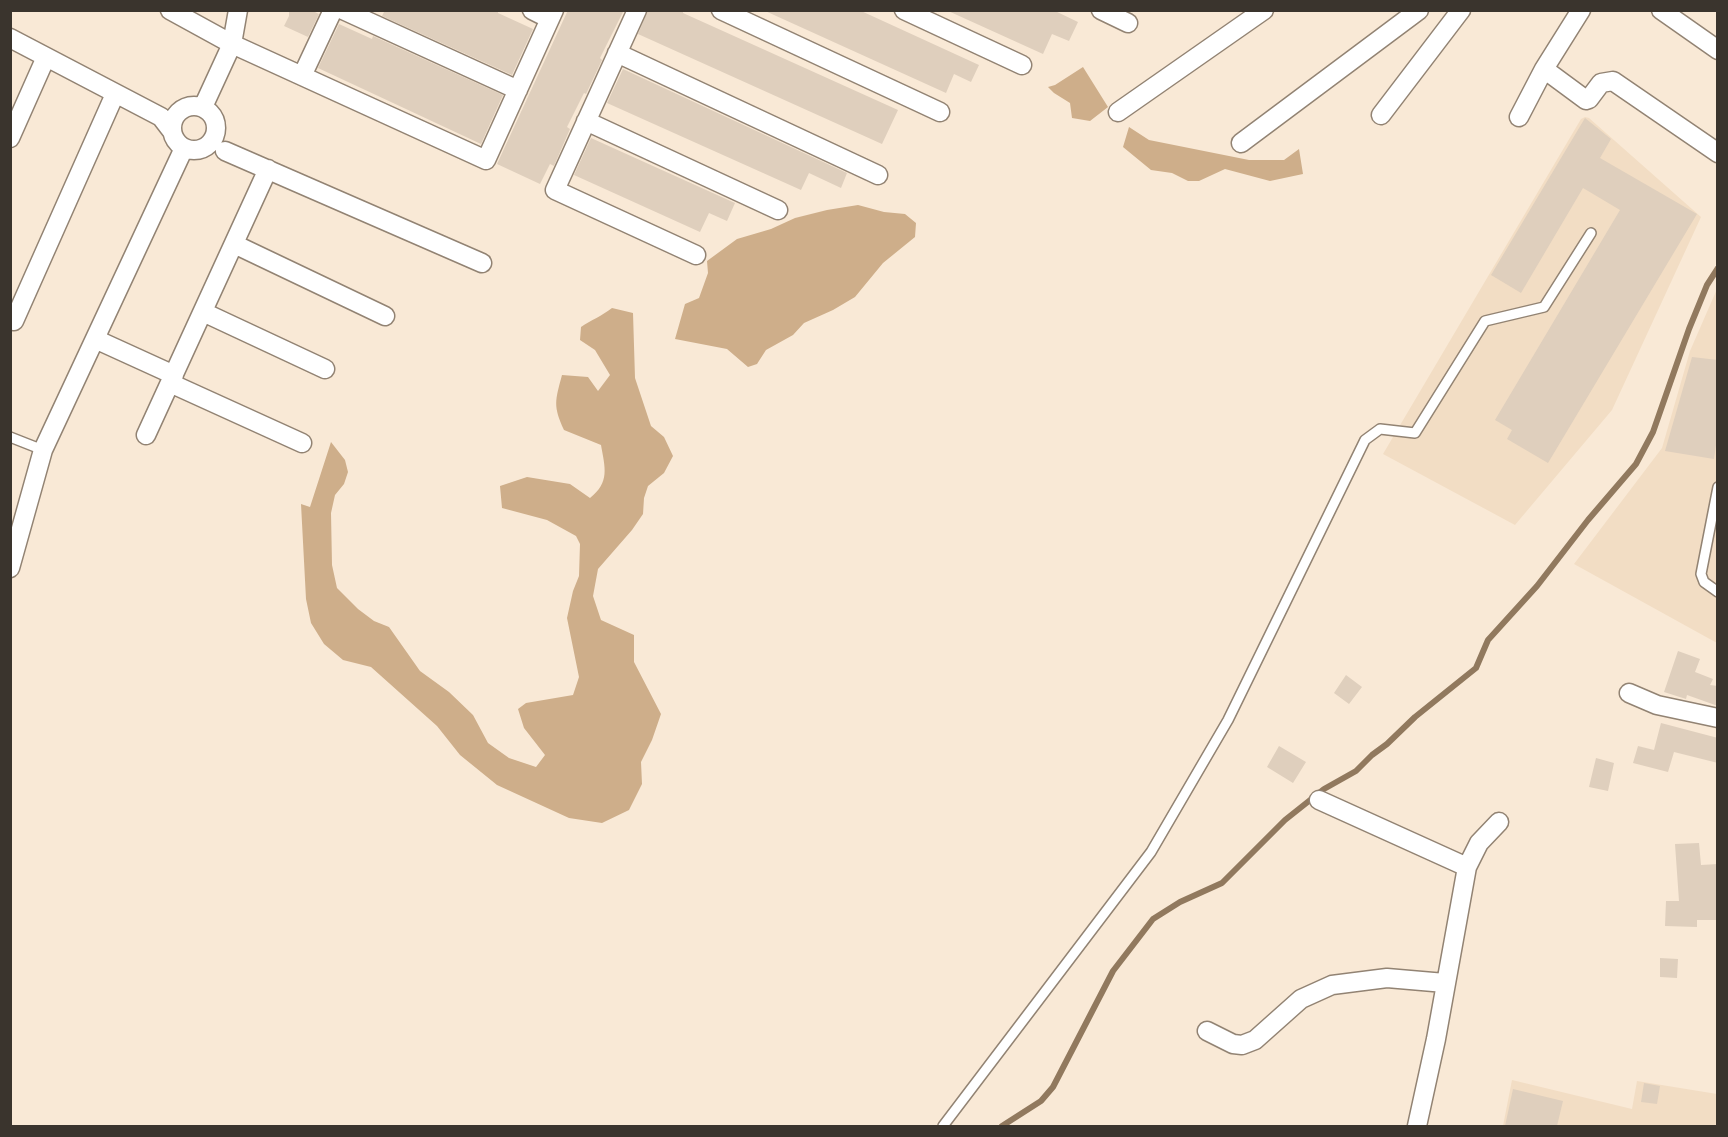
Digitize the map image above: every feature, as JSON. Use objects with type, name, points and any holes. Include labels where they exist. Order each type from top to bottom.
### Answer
[{"type":"street","points":[[170,10],[232,44],[486,160],[552,15],[532,10]]},
{"type":"street","points":[[202,107],[232,44],[238,10]]},
{"type":"street","points":[[303,76],[333,10]]},
{"type":"street","points":[[343,10],[518,90]]},
{"type":"street","points":[[637,10],[555,190],[696,255]]},
{"type":"street","points":[[721,10],[940,112]]},
{"type":"street","points":[[904,10],[1022,65]]},
{"type":"street","points":[[1101,10],[1128,23]]},
{"type":"street","points":[[1118,112],[1264,10]]},
{"type":"street","points":[[1241,143],[1419,10]]},
{"type":"street","points":[[1380,115],[1461,10]]},
{"type":"street","points":[[1519,117],[1544,69],[1581,10]]},
{"type":"street","points":[[1661,10],[1718,50]]},
{"type":"street","points":[[10,38],[161,117],[171,130],[175,141],[184,148],[202,149],[210,144],[217,128],[210,112],[202,107],[191,105],[180,110],[173,119],[171,130]]},
{"type":"street","points":[[618,53],[878,175]]},
{"type":"street","points":[[10,138],[46,57]]},
{"type":"street","points":[[1544,69],[1586,100],[1601,83],[1613,81],[1718,153]]},
{"type":"street","points":[[10,320],[14,321],[115,94]]},
{"type":"street","points":[[586,121],[778,210]]},
{"type":"street","points":[[10,568],[43,450],[184,148]]},
{"type":"street","points":[[225,151],[482,263]]},
{"type":"street","points":[[146,435],[268,170]]},
{"type":"street","points":[[234,244],[385,315]]},
{"type":"street","points":[[203,312],[325,369]]},
{"type":"street","points":[[95,339],[302,443]]},
{"type":"street","points":[[1629,693],[1657,705],[1718,718]]},
{"type":"street","points":[[1319,800],[1467,867]]},
{"type":"street","points":[[1417,1126],[1467,867],[1479,843],[1500,822]]},
{"type":"street","points":[[1206,1031],[1233,1044],[1242,1045],[1255,1040],[1301,999],[1332,985],[1387,978],[1445,983]]},
{"type":"lane","points":[[943,1126],[1151,852],[1228,720],[1365,440],[1380,429],[1415,433],[1485,321],[1544,307],[1591,233]]},
{"type":"lane","points":[[10,437],[43,450]]},
{"type":"lane","points":[[1718,487],[1701,574],[1704,582],[1718,591]]},
{"type":"shaded area","points":[[1083,67],[1108,107],[1090,121],[1072,118],[1070,103],[1048,87]]},
{"type":"shaded area","points":[[1589,118],[1701,217],[1612,410],[1515,525],[1383,454],[1581,119]]},
{"type":"shaded area","points":[[1129,127],[1149,140],[1249,160],[1284,160],[1299,149],[1303,174],[1270,181],[1225,169],[1199,181],[1188,181],[1172,173],[1151,170],[1123,147]]},
{"type":"shaded area","points":[[858,205],[884,212],[905,214],[916,223],[915,237],[883,263],[855,297],[804,323],[793,335],[766,350],[757,364],[748,367],[727,349],[675,339],[685,304],[699,298],[708,273],[707,261],[737,239],[771,229],[795,218]]},
{"type":"shaded area","points":[[1717,289],[1717,643],[1574,564],[1662,448],[1690,351]]},
{"type":"shaded area","points":[[612,308],[633,313],[635,378],[651,426],[664,437],[673,456],[664,473],[648,486],[644,498],[643,514],[598,569],[593,596],[601,620],[634,635],[634,662],[661,714],[641,762],[642,784],[629,810],[602,823],[569,818],[497,785],[460,755],[437,726],[371,667],[343,660],[324,644],[311,623],[306,599],[301,504],[310,507],[331,442],[345,460],[348,472],[344,484],[335,495],[331,513],[332,565],[337,588],[374,621],[389,627],[420,671],[449,692],[473,715],[488,743],[509,758],[536,767],[545,755],[524,728],[518,709],[526,703],[573,695],[579,677],[567,618],[579,576],[580,544],[576,536],[547,520],[502,508],[500,486],[527,477],[570,484],[590,498],[601,486],[605,468],[601,445],[564,430],[556,403],[562,375],[588,377],[598,391],[610,375],[595,350],[580,340],[581,327]]},
{"type":"shaded area","points":[[1512,1080],[1632,1109],[1637,1081],[1717,1094],[1717,1126],[1503,1126]]},
{"type":"building","points":[[289,10],[311,10],[319,14],[308,37],[284,26]]},
{"type":"building","points":[[385,10],[498,10],[498,13],[533,29],[512,75],[382,16]]},
{"type":"building","points":[[568,10],[624,10],[600,58],[602,60],[586,94],[584,93],[567,127],[570,129],[554,166],[550,164],[540,184],[497,164]]},
{"type":"building","points":[[648,10],[683,10],[683,13],[898,110],[882,144],[638,34]]},
{"type":"building","points":[[763,10],[859,10],[979,65],[971,82],[954,74],[946,93]]},
{"type":"building","points":[[946,10],[1053,10],[1078,22],[1069,41],[1052,34],[1043,54]]},
{"type":"building","points":[[339,24],[372,39],[373,36],[503,95],[481,144],[318,68]]},
{"type":"building","points":[[623,69],[847,173],[841,188],[809,173],[801,190],[607,103]]},
{"type":"building","points":[[1585,118],[1611,139],[1600,158],[1697,214],[1548,463],[1507,439],[1512,430],[1495,420],[1620,210],[1583,188],[1521,293],[1491,275]]},
{"type":"building","points":[[591,138],[735,203],[727,221],[709,213],[700,232],[574,175]]},
{"type":"building","points":[[1692,357],[1718,360],[1718,431],[1714,459],[1665,451]]},
{"type":"building","points":[[1678,651],[1700,659],[1695,672],[1713,679],[1710,685],[1718,686],[1718,706],[1687,695],[1686,699],[1664,692]]},
{"type":"building","points":[[1346,675],[1362,687],[1349,704],[1334,693]]},
{"type":"building","points":[[1661,723],[1718,738],[1718,763],[1674,752],[1668,772],[1633,763],[1638,746],[1654,750]]},
{"type":"building","points":[[1279,746],[1306,762],[1293,783],[1267,767]]},
{"type":"building","points":[[1596,758],[1614,763],[1608,791],[1589,787]]},
{"type":"building","points":[[1699,843],[1701,865],[1718,864],[1718,920],[1697,920],[1697,927],[1665,926],[1666,901],[1679,901],[1675,844]]},
{"type":"building","points":[[1660,958],[1678,959],[1677,978],[1660,977]]},
{"type":"building","points":[[1644,1083],[1660,1086],[1657,1104],[1641,1102]]},
{"type":"building","points":[[1513,1089],[1563,1101],[1557,1126],[1505,1126]]},
{"type":"waterway","points":[[1002,1126],[1041,1101],[1053,1087],[1113,971],[1153,919],[1180,902],[1222,883],[1285,820],[1324,789],[1356,771],[1415,717],[1476,668],[1488,640],[1537,586],[1588,520],[1636,464],[1653,432],[1707,285],[1718,268]]}]
